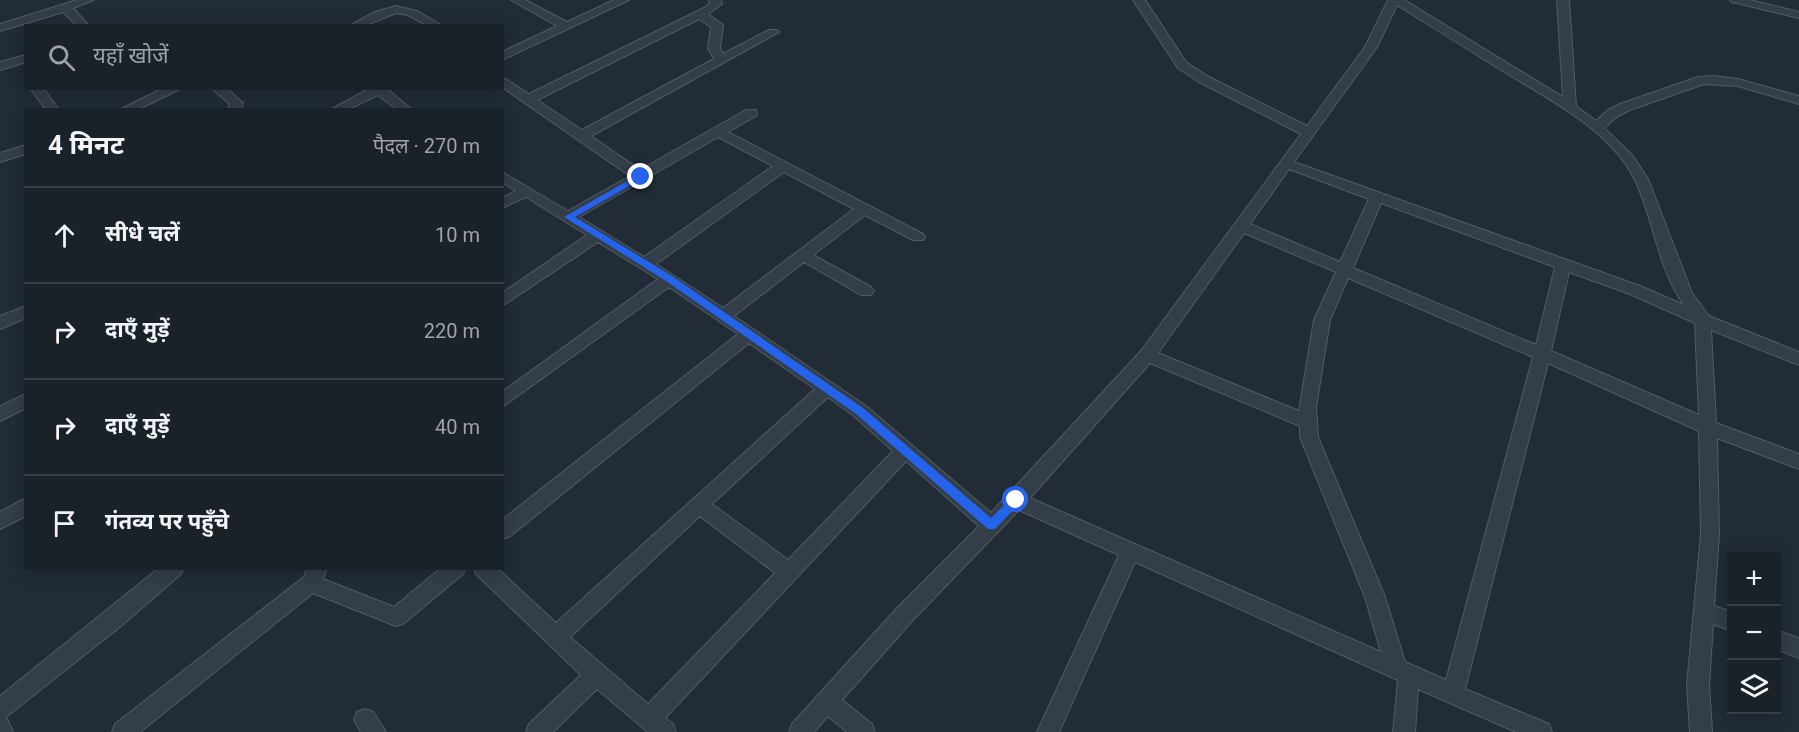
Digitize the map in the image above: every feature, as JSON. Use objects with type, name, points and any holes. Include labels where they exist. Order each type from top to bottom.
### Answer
[{"type":"street","points":[[0,28],[88,0]]},
{"type":"street","points":[[517,0],[567,27]]},
{"type":"street","points":[[504,56],[623,0]]},
{"type":"street","points":[[529,99],[713,7],[716,4],[715,0]]},
{"type":"street","points":[[1138,0],[1182,65],[1203,79],[1308,132]]},
{"type":"street","points":[[800,732],[904,614],[1016,500],[1147,355],[1371,47],[1395,0],[1570,107],[1627,158],[1641,179],[1684,295],[1703,319],[1710,534],[1698,685],[1701,732]]},
{"type":"street","points":[[1563,0],[1570,107]]},
{"type":"street","points":[[1736,0],[1795,14],[1795,0]]},
{"type":"street","points":[[65,7],[82,24]]},
{"type":"street","points":[[358,24],[391,9],[401,8],[434,24]]},
{"type":"street","points":[[699,14],[717,25],[714,48],[721,61]]},
{"type":"street","points":[[582,136],[773,32]]},
{"type":"street","points":[[0,66],[21,60]]},
{"type":"street","points":[[1596,128],[1613,112],[1711,79],[1733,82],[1799,100]]},
{"type":"street","points":[[504,82],[641,177]]},
{"type":"street","points":[[37,90],[51,108]]},
{"type":"street","points":[[128,108],[150,93],[166,90]]},
{"type":"street","points":[[221,90],[237,103],[233,108]]},
{"type":"street","points":[[340,108],[376,90]]},
{"type":"street","points":[[379,90],[403,108]]},
{"type":"street","points":[[568,217],[751,113]]},
{"type":"street","points":[[718,132],[918,237]]},
{"type":"street","points":[[0,158],[24,150]]},
{"type":"street","points":[[1287,165],[1635,290],[1756,343],[1799,359]]},
{"type":"street","points":[[645,264],[783,166]]},
{"type":"street","points":[[504,177],[669,279],[860,411],[992,525]]},
{"type":"street","points":[[504,203],[526,190]]},
{"type":"street","points":[[1377,196],[1322,320],[1307,407],[1309,437],[1403,671],[1404,732]]},
{"type":"street","points":[[723,316],[864,208]]},
{"type":"street","points":[[1241,226],[1708,427],[1799,462]]},
{"type":"street","points":[[504,300],[597,235]]},
{"type":"street","points":[[802,255],[866,291]]},
{"type":"street","points":[[1454,692],[1542,354],[1563,264]]},
{"type":"street","points":[[504,399],[669,279]]},
{"type":"street","points":[[0,323],[24,312]]},
{"type":"street","points":[[1722,327],[1755,333],[1799,350]]},
{"type":"street","points":[[504,529],[749,334]]},
{"type":"street","points":[[1147,355],[1308,423]]},
{"type":"street","points":[[555,637],[827,388]]},
{"type":"street","points":[[0,414],[24,401]]},
{"type":"street","points":[[485,570],[596,675],[657,726],[789,572],[905,450]]},
{"type":"street","points":[[1016,500],[1264,612],[1454,692],[1541,732]]},
{"type":"street","points":[[699,505],[789,572]]},
{"type":"street","points":[[0,521],[24,508]]},
{"type":"street","points":[[1047,732],[1130,551]]},
{"type":"street","points":[[0,710],[172,570]]},
{"type":"street","points":[[123,732],[314,576],[396,617],[454,570]]},
{"type":"street","points":[[1704,610],[1727,620]]},
{"type":"street","points":[[1781,641],[1799,648]]},
{"type":"street","points":[[537,732],[596,675]]},
{"type":"street","points":[[827,701],[864,732]]},
{"type":"street","points":[[0,725],[2,732]]},
{"type":"route","points":[[641,177],[568,217],[669,279],[860,411],[992,525],[1016,500]]}]
